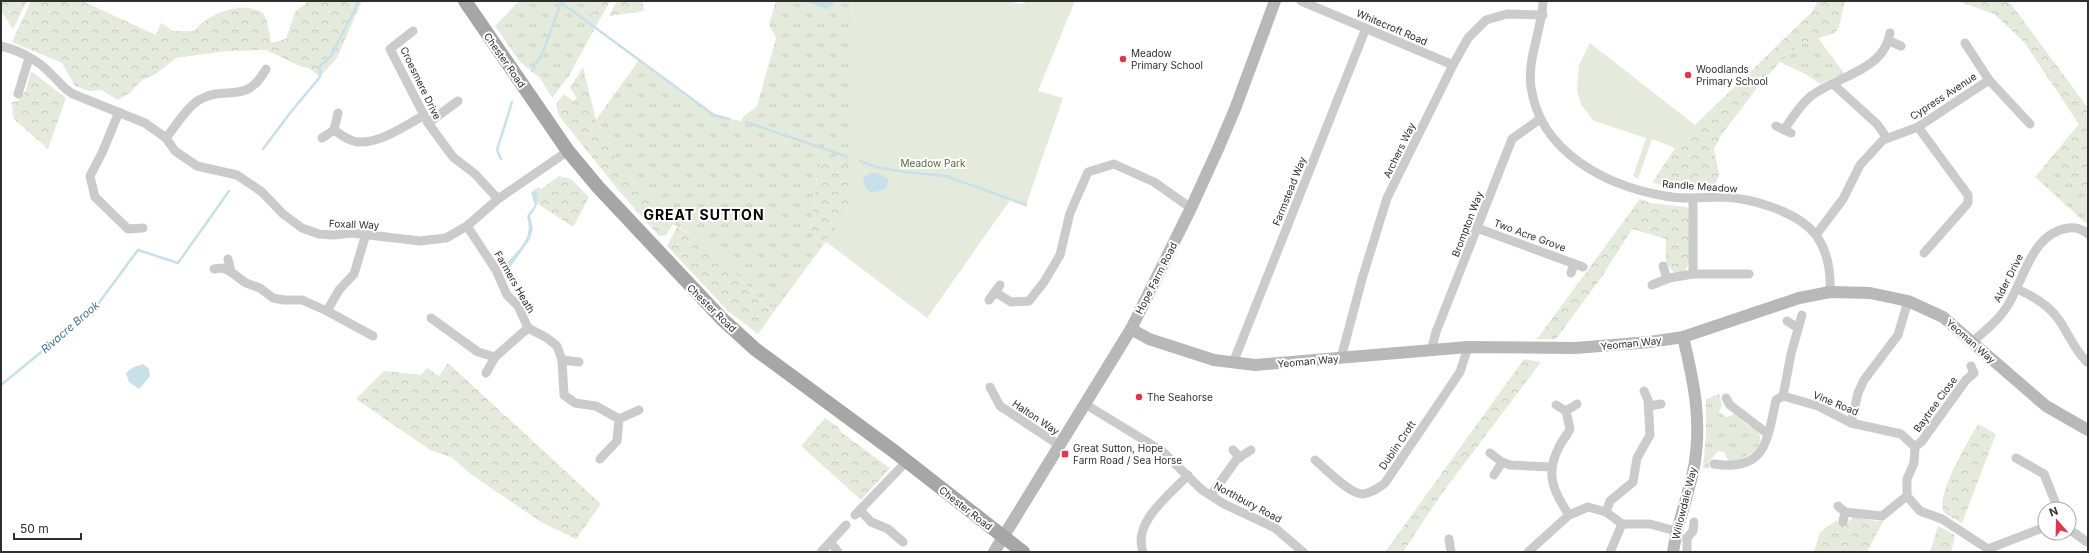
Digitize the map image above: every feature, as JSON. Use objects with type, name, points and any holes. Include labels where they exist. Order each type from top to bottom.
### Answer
[{"type":"main road","name":"Chester Road","points":[[465,1],[568,151],[598,187],[722,319],[755,349],[906,461],[1023,552]]},
{"type":"street","name":"Hope Farm Road","points":[[994,552],[1131,329],[1191,208],[1235,109],[1275,1]]},
{"type":"street","name":"Whitecroft Road","points":[[1301,1],[1453,65]]},
{"type":"street","name":"Randle Meadow","points":[[1544,1],[1543,15],[1530,66],[1531,88],[1540,119],[1550,135],[1569,155],[1595,173],[1624,186],[1665,196],[1693,198],[1722,197],[1756,202],[1799,220],[1816,235],[1828,259],[1831,280],[1830,292]]},
{"type":"street","name":"Archers Way","points":[[1341,358],[1362,279],[1387,198],[1468,38],[1486,20],[1507,14],[1543,15]]},
{"type":"street","name":"Farmstead Way","points":[[1233,363],[1366,28]]},
{"type":"street","name":"Croesmere Drive","points":[[413,32],[390,49],[425,120],[453,156],[475,174],[498,199]]},
{"type":"street","points":[[1784,130],[1804,103],[1812,96],[1833,84],[1848,78],[1870,63],[1890,37],[1901,46]]},
{"type":"street","name":"Cypress Avenue","points":[[1965,42],[1989,80],[2030,124]]},
{"type":"street","name":"Foxall Way","points":[[1,46],[29,58],[50,73],[62,88],[73,94],[144,123],[166,138],[175,152],[197,166],[237,175],[262,192],[283,214],[302,228],[319,234],[366,234],[420,241],[446,238],[467,226],[498,199],[568,151]]},
{"type":"street","points":[[18,94],[29,58]]},
{"type":"street","points":[[166,138],[196,102],[213,95],[249,90],[259,81],[266,69]]},
{"type":"street","name":"Cypress Avenue","points":[[1816,235],[1842,199],[1860,165],[1873,150],[1887,138],[1918,127],[1989,80]]},
{"type":"street","points":[[1833,84],[1877,124],[1887,138]]},
{"type":"street","points":[[334,130],[345,138],[358,142],[375,140],[425,120],[458,101]]},
{"type":"street","points":[[119,112],[102,153],[90,176],[95,197],[128,229],[143,228]]},
{"type":"street","points":[[322,138],[334,130],[338,113]]},
{"type":"street","name":"Brompton Way","points":[[1431,351],[1436,332],[1512,139],[1540,119]]},
{"type":"street","points":[[1918,127],[1968,195],[1968,203],[1950,221],[1924,253]]},
{"type":"street","points":[[989,300],[997,289],[1011,302],[1029,301],[1044,282],[1060,255],[1070,213],[1088,172],[1114,164],[1154,182],[1191,208]]},
{"type":"street","points":[[1693,198],[1693,274]]},
{"type":"street","name":"Farmers Heath","points":[[467,226],[496,270],[508,295],[518,306],[528,328],[547,338],[557,346],[562,360],[564,394],[575,403],[596,406],[619,419]]},
{"type":"street","name":"Alder Drive","points":[[1972,342],[1998,319],[2017,289],[2030,259],[2040,245],[2062,229],[2074,227],[2084,230],[2088,234]]},
{"type":"street","name":"Two Acre Grove","points":[[1477,228],[1579,265],[1571,273]]},
{"type":"street","points":[[327,311],[340,290],[354,274],[366,234]]},
{"type":"street","points":[[228,259],[231,272]]},
{"type":"street","points":[[1663,266],[1668,278]]},
{"type":"street","points":[[214,269],[223,268],[246,283],[260,288],[273,298],[284,300],[302,300],[327,311],[373,336]]},
{"type":"street","points":[[1652,285],[1668,278],[1693,274],[1749,274]]},
{"type":"street","points":[[2017,289],[2034,296],[2048,308],[2059,320],[2075,350],[2088,362]]},
{"type":"street","name":"Yeoman Way","points":[[1131,329],[1150,339],[1214,360],[1255,365],[1468,347],[1575,348],[1618,346],[1682,337],[1799,298],[1830,292],[1870,293],[1908,301],[1943,318],[2046,406],[2088,430]]},
{"type":"street","points":[[1851,423],[1858,392],[1864,380],[1898,335],[1908,301]]},
{"type":"street","points":[[1714,464],[1732,467],[1752,461],[1759,455],[1768,434],[1776,400],[1783,396],[1802,315]]},
{"type":"street","points":[[431,318],[441,323],[447,336],[478,352],[495,357]]},
{"type":"street","points":[[1787,321],[1798,328]]},
{"type":"street","points":[[486,373],[495,357],[528,328]]},
{"type":"street","name":"Willowdale Way","points":[[1673,552],[1676,531],[1693,471],[1698,418],[1693,379],[1682,337]]},
{"type":"street","name":"Dublin Croft","points":[[1315,460],[1350,490],[1361,494],[1374,491],[1385,483],[1460,372],[1468,347]]},
{"type":"street","points":[[562,360],[580,362]]},
{"type":"street","name":"Baytree Close","points":[[1915,447],[1922,441],[1966,380],[1975,373]]},
{"type":"street","name":"Halton Way","points":[[990,386],[1000,406],[1059,445]]},
{"type":"street","points":[[1606,512],[1610,501],[1632,482],[1635,476],[1637,458],[1650,435],[1648,406],[1644,391]]},
{"type":"street","name":"Vine Road","points":[[1783,396],[1818,406],[1851,423],[1901,434],[1915,447]]},
{"type":"street","points":[[1726,398],[1730,405],[1768,434]]},
{"type":"street","name":"Northbury Road","points":[[1085,404],[1149,442],[1171,459],[1196,485],[1224,504],[1275,528],[1303,552]]},
{"type":"street","points":[[1566,411],[1577,404]]},
{"type":"street","points":[[1648,406],[1661,404]]},
{"type":"street","points":[[1556,405],[1566,411],[1570,428],[1557,450],[1550,467],[1555,493],[1569,515]]},
{"type":"street","points":[[600,459],[616,442],[619,419],[639,410]]},
{"type":"street","points":[[1915,447],[1914,463],[1907,479],[1907,496],[1920,511],[1942,519],[1988,550],[2037,530]]},
{"type":"street","points":[[1233,450],[1240,458]]},
{"type":"street","points":[[1211,495],[1240,458],[1251,450]]},
{"type":"street","points":[[1490,453],[1502,462],[1518,467],[1526,465],[1550,467]]},
{"type":"street","points":[[2016,458],[2044,474],[2055,501]]},
{"type":"street","points":[[903,542],[888,529],[871,522],[858,513],[906,461]]},
{"type":"street","points":[[1494,475],[1502,462]]},
{"type":"street","points":[[1143,552],[1140,541],[1142,529],[1160,505],[1188,475]]},
{"type":"street","points":[[1843,522],[1841,509],[1882,516],[1907,496]]},
{"type":"street","points":[[1528,552],[1569,515],[1588,507],[1606,512],[1622,524],[1650,524],[1676,531]]},
{"type":"street","points":[[1687,552],[1687,538],[1694,531],[1694,522]]},
{"type":"street","points":[[1610,552],[1622,524]]},
{"type":"street","points":[[821,552],[846,525]]},
{"type":"street","points":[[2077,535],[2086,542]]},
{"type":"street","points":[[1449,539],[1451,552]]},
{"type":"street","points":[[830,543],[838,552]]},
{"type":"green space","points":[[1,1],[27,1],[13,29],[1,11]]},
{"type":"green space","points":[[31,1],[82,1],[156,35],[161,23],[173,31],[194,31],[208,19],[227,10],[236,8],[255,9],[263,13],[265,17],[271,43],[286,39],[295,12],[309,1],[362,1],[337,58],[320,77],[309,68],[302,67],[266,50],[226,51],[176,58],[156,74],[142,80],[130,93],[118,100],[101,90],[89,91],[75,86],[62,63],[12,42]]},
{"type":"green space","points":[[519,1],[597,1],[587,30],[590,37],[569,76],[552,98],[540,78],[520,62],[495,26]]},
{"type":"green space","points":[[597,1],[610,1],[590,37],[587,30]]},
{"type":"green space","points":[[617,1],[642,1],[644,11],[609,16]]},
{"type":"green space","points":[[776,1],[854,1],[849,166],[827,160],[821,164],[817,176],[811,230],[822,247],[773,313],[706,243],[673,224],[620,165],[596,120],[639,60],[714,115],[741,121],[744,116],[757,106],[776,38],[769,24]]},
{"type":"green space","name":"Meadow Park","points":[[854,1],[1009,1],[1019,4],[1032,1],[1075,1],[1038,91],[1063,98],[1026,205],[1011,199],[927,318],[825,241],[843,218],[850,197],[848,157]]},
{"type":"green space","points":[[1818,1],[1845,1],[1839,27],[1835,33],[1800,44],[1780,62],[1757,88],[1722,134],[1714,149],[1719,174],[1714,190],[1699,191],[1652,183],[1675,148],[1695,125],[1811,13]]},
{"type":"green space","points":[[1958,1],[2006,1],[2011,4],[2088,108],[2088,191],[2045,165],[2079,124],[2024,42],[1994,14]]},
{"type":"green space","points":[[1818,38],[1844,73],[1820,84],[1807,75],[1780,62],[1800,44]]},
{"type":"green space","points":[[1590,43],[1695,125],[1675,148],[1652,139],[1638,179],[1633,176],[1646,138],[1594,121],[1581,105],[1577,91],[1579,65]]},
{"type":"green space","points":[[583,67],[596,120],[620,165],[673,224],[666,235],[659,236],[619,191],[559,116],[556,104],[564,94],[573,101],[577,98],[570,88]]},
{"type":"green space","points":[[31,71],[66,98],[48,149],[13,118],[12,102],[18,101],[26,90]]},
{"type":"green space","points":[[827,160],[849,166],[850,197],[843,218],[822,247],[811,230],[817,176],[821,164]]},
{"type":"green space","points":[[2045,165],[2088,191],[2088,225],[2035,177]]},
{"type":"green space","points":[[559,176],[571,179],[589,197],[573,227],[538,204],[537,193],[534,190],[538,187],[541,189]]},
{"type":"green space","points":[[1640,199],[1650,203],[1687,207],[1690,214],[1691,259],[1684,273],[1676,274],[1666,264],[1666,239],[1632,229],[1603,275],[1556,339],[1537,339]]},
{"type":"green space","points":[[677,227],[706,243],[773,313],[758,334],[729,312],[667,246]]},
{"type":"green space","points":[[1524,359],[1541,362],[1443,492],[1403,552],[1385,552]]},
{"type":"green space","points":[[448,363],[601,504],[576,539],[541,522],[472,475],[451,457],[430,450],[356,399],[384,371],[421,375],[427,368],[439,376]]},
{"type":"green space","points":[[1719,394],[1722,405],[1719,412],[1726,417],[1735,414],[1749,426],[1757,429],[1760,436],[1760,442],[1753,452],[1741,459],[1729,463],[1724,452],[1718,451],[1709,462],[1709,469],[1703,468],[1706,434],[1706,399]]},
{"type":"green space","points":[[825,418],[838,427],[842,433],[890,468],[861,500],[801,446]]},
{"type":"green space","points":[[1978,424],[1996,434],[1962,523],[1945,513],[1942,504],[1948,481]]},
{"type":"green space","points":[[1854,516],[1876,521],[1884,520],[1867,552],[1814,552],[1820,532],[1837,520],[1840,525],[1844,526]]},
{"type":"green space","points":[[1938,526],[1955,535],[1951,552],[1930,552]]},
{"type":"water","points":[[804,1],[834,1],[833,5],[827,9]]},
{"type":"water","points":[[870,173],[878,173],[889,179],[886,189],[871,193],[869,191],[865,186],[863,177]]},
{"type":"water","points":[[534,190],[538,200],[536,207],[530,216],[533,229],[530,239],[507,272],[505,266],[524,244],[527,238],[529,225],[527,216],[535,205],[531,193]]},
{"type":"water","points":[[143,364],[149,369],[150,376],[139,389],[129,382],[126,373],[132,368]]},
{"type":"waterway","name":"Rivacre Brook","points":[[263,149],[320,77],[320,66],[331,56],[359,1]]},
{"type":"waterway","points":[[559,1],[714,115],[729,119]]},
{"type":"waterway","points":[[532,71],[543,52],[561,3]]},
{"type":"waterway","points":[[501,159],[497,150],[512,102]]},
{"type":"waterway","points":[[746,122],[848,157]]},
{"type":"waterway","points":[[860,161],[876,167],[904,172],[946,176],[1026,205]]},
{"type":"waterway","name":"Rivacre Brook","points":[[1,385],[95,308],[138,250],[178,263],[229,191]]},
{"type":"place","name":"Meadow Primary School","points":[[1123,59]]},
{"type":"place","name":"Woodlands Primary School","points":[[1688,75]]},
{"type":"place","name":"The Seahorse","points":[[1139,397]]},
{"type":"place","name":"Great Sutton, Hope Farm Road / Sea Horse","points":[[1065,454]]},
{"type":"district","name":"GREAT SUTTON","points":[[704,214]]}]
